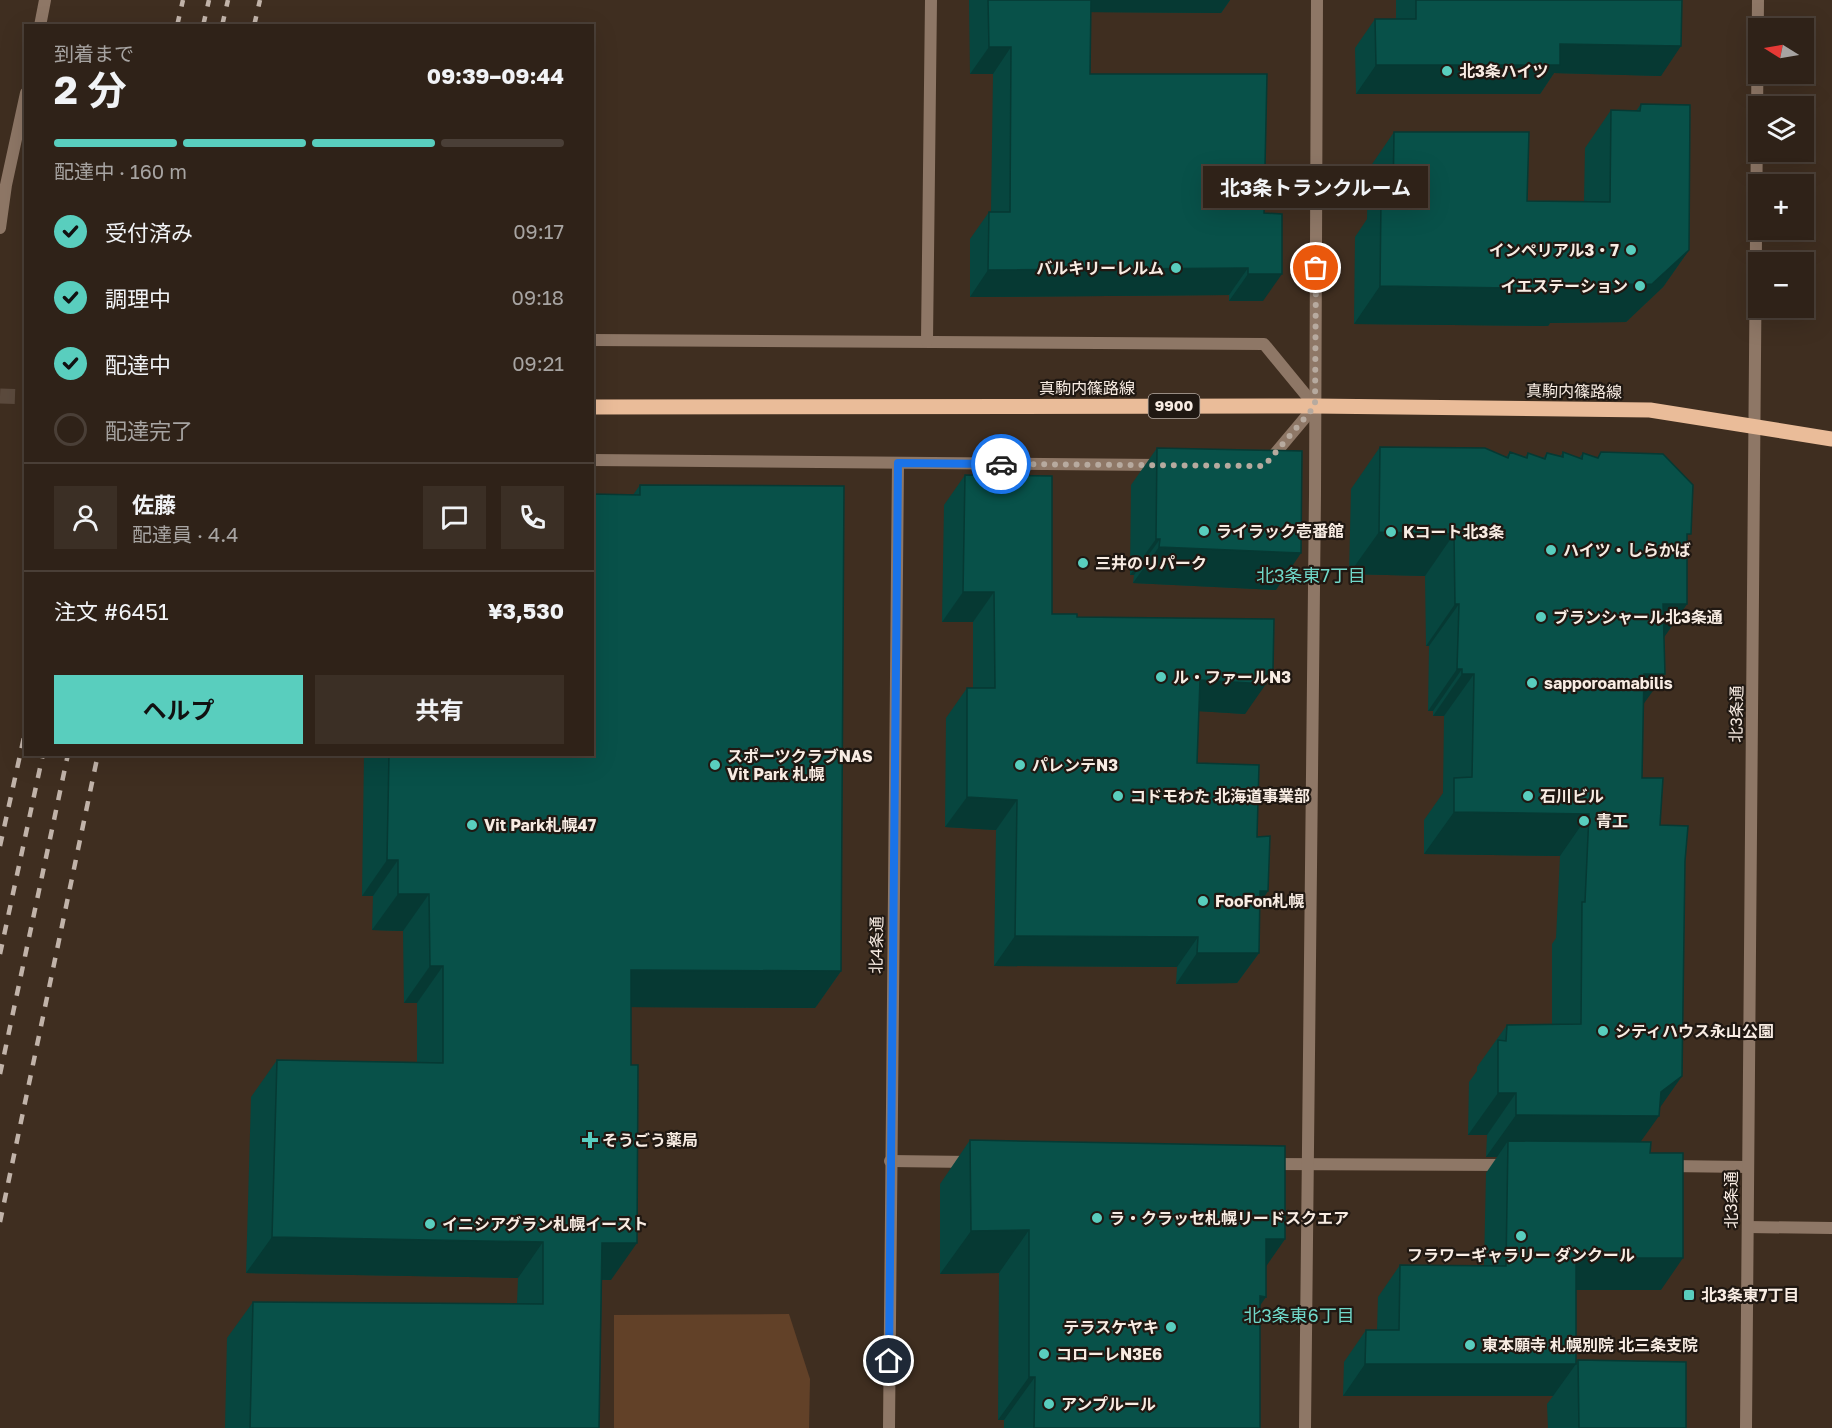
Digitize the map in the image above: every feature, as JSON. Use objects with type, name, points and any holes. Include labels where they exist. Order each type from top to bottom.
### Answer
[{"type":"main road","name":"真駒内篠路線","points":[[594,407],[1315,406],[1650,410],[1832,438]]},
{"type":"street","points":[[40,24],[45,0]]},
{"type":"street","points":[[927,341],[931,0]]},
{"type":"street","points":[[1305,1428],[1317,0]]},
{"type":"street","name":"北3条通","points":[[1746,1428],[1758,0]]},
{"type":"street","points":[[0,228],[6,185],[24,102]]},
{"type":"street","points":[[594,340],[1264,344],[1315,406]]},
{"type":"street","points":[[1252,466],[1264,466],[1315,406]]},
{"type":"street","points":[[594,460],[1171,465]]},
{"type":"street","name":"北4条通","points":[[889,1428],[898,463]]},
{"type":"street","points":[[890,1161],[985,1162]]},
{"type":"street","points":[[1256,1164],[1525,1166]]},
{"type":"street","points":[[1656,1166],[1748,1167]]},
{"type":"street","points":[[1748,1227],[1832,1228]]},
{"type":"shaded area","points":[[789,1314],[810,1379],[809,1428],[614,1428],[614,1315]]},
{"type":"building","points":[[988,0],[1091,0],[1090,74],[1267,74],[1264,213],[1282,214],[1282,274],[1248,274],[1248,268],[988,270],[989,212],[1010,212],[1011,47],[989,47]]},
{"type":"building","points":[[1416,0],[1682,0],[1681,46],[1560,44],[1560,65],[1376,65],[1375,19],[1416,19]]},
{"type":"building","points":[[1641,104],[1690,105],[1689,250],[1652,284],[1574,285],[1574,289],[1380,286],[1381,200],[1393,200],[1394,132],[1529,132],[1527,201],[1610,202],[1611,110],[1640,111]]},
{"type":"building","points":[[1380,447],[1485,448],[1508,458],[1510,452],[1527,458],[1528,453],[1545,459],[1547,453],[1563,457],[1563,452],[1582,459],[1583,453],[1598,458],[1601,452],[1663,454],[1693,485],[1691,534],[1687,534],[1687,604],[1663,604],[1665,674],[1644,674],[1642,778],[1663,778],[1660,825],[1688,826],[1685,861],[1682,1076],[1661,1092],[1659,1116],[1516,1115],[1516,1093],[1498,1093],[1498,1040],[1506,1041],[1507,1025],[1581,1024],[1582,902],[1585,902],[1589,814],[1454,812],[1454,778],[1472,777],[1474,674],[1462,674],[1462,669],[1457,669],[1459,604],[1455,604],[1454,534],[1379,532]]},
{"type":"building","points":[[1157,448],[1302,451],[1301,553],[1159,547],[1160,539],[1156,539]]},
{"type":"building","points":[[965,475],[1052,476],[1052,614],[1077,614],[1077,617],[1274,619],[1273,670],[1267,671],[1266,684],[1200,680],[1197,763],[1259,765],[1257,837],[1270,836],[1268,891],[1260,891],[1259,953],[1197,953],[1198,937],[1015,936],[1017,800],[967,797],[967,688],[995,688],[994,592],[963,592]]},
{"type":"building","points":[[640,485],[844,486],[841,971],[631,970],[631,1065],[638,1065],[637,1243],[602,1243],[599,1428],[250,1428],[253,1302],[543,1304],[543,1242],[272,1237],[277,1060],[443,1063],[443,966],[430,966],[429,894],[398,894],[398,860],[387,860],[389,756],[594,756],[594,494],[640,495]]},
{"type":"building","points":[[970,1140],[1285,1146],[1285,1239],[1266,1239],[1266,1297],[1260,1296],[1260,1428],[1034,1428],[1035,1377],[1029,1377],[1029,1230],[971,1231]]},
{"type":"building","points":[[1508,1141],[1651,1142],[1650,1153],[1683,1153],[1683,1258],[1584,1258],[1584,1260],[1576,1260],[1576,1364],[1365,1364],[1366,1330],[1399,1330],[1400,1265],[1506,1266]]},
{"type":"building","points":[[1578,1360],[1686,1362],[1686,1428],[1579,1428]]},
{"type":"tunnel","points":[[0,396],[24,397]]},
{"type":"railway","points":[[177,24],[183,0]]},
{"type":"railway","points":[[203,24],[209,0]]},
{"type":"railway","points":[[222,24],[228,0]]},
{"type":"railway","points":[[254,24],[260,0]]},
{"type":"railway","points":[[0,846],[24,737]]},
{"type":"railway","points":[[0,954],[43,756]]},
{"type":"railway","points":[[0,1074],[68,756]]},
{"type":"railway","points":[[0,1222],[98,756]]},
{"type":"way so far","points":[[1001,464],[1264,466],[1315,406],[1316,268]]},
{"type":"place","name":"北3条ハイツ","points":[[1447,71]]},
{"type":"place","name":"インペリアル3・7","points":[[1631,250]]},
{"type":"place","name":"バルキリーレルム","points":[[1176,268]]},
{"type":"place","name":"北3条トランクルーム","points":[[1316,268]]},
{"type":"place","name":"イエステーション","points":[[1640,286]]},
{"type":"place","name":"ライラック壱番館","points":[[1204,531]]},
{"type":"place","name":"Kコート北3条","points":[[1391,532]]},
{"type":"place","name":"ハイツ・しらかば","points":[[1551,550]]},
{"type":"place","name":"三井のリパーク","points":[[1083,563]]},
{"type":"place","name":"ブランシャール北3条通","points":[[1541,617]]},
{"type":"place","name":"ル・ファールN3","points":[[1161,677]]},
{"type":"place","name":"sapporoamabilis","points":[[1532,683]]},
{"type":"place","name":"スポーツクラブNAS Vit Park 札幌","points":[[715,765]]},
{"type":"place","name":"パレンテN3","points":[[1020,765]]},
{"type":"place","name":"コドモわた 北海道事業部","points":[[1118,796]]},
{"type":"place","name":"石川ビル","points":[[1528,796]]},
{"type":"place","name":"青工","points":[[1584,821]]},
{"type":"place","name":"Vit Park札幌47","points":[[472,825]]},
{"type":"place","name":"FooFon札幌","points":[[1203,901]]},
{"type":"place","name":"シティハウス永山公園","points":[[1603,1031]]},
{"type":"place","name":"そうごう薬局","points":[[590,1140]]},
{"type":"place","name":"ラ・クラッセ札幌リードスクエア","points":[[1097,1218]]},
{"type":"place","name":"イニシアグラン札幌イースト","points":[[430,1224]]},
{"type":"place","name":"フラワーギャラリー ダンクール","points":[[1521,1236]]},
{"type":"place","name":"北3条東7丁目","points":[[1689,1295]]},
{"type":"place","name":"テラスケヤキ","points":[[1171,1327]]},
{"type":"place","name":"東本願寺 札幌別院 北三条支院","points":[[1470,1345]]},
{"type":"place","name":"コローレN3E6","points":[[1044,1354]]},
{"type":"place","name":"アンプルール","points":[[1049,1404]]},
{"type":"district","name":"北3条東7丁目","points":[[1311,576]]},
{"type":"district","name":"北3条東6丁目","points":[[1299,1316]]},
{"type":"route","points":[[889,1361],[898,463],[1001,464]]}]
